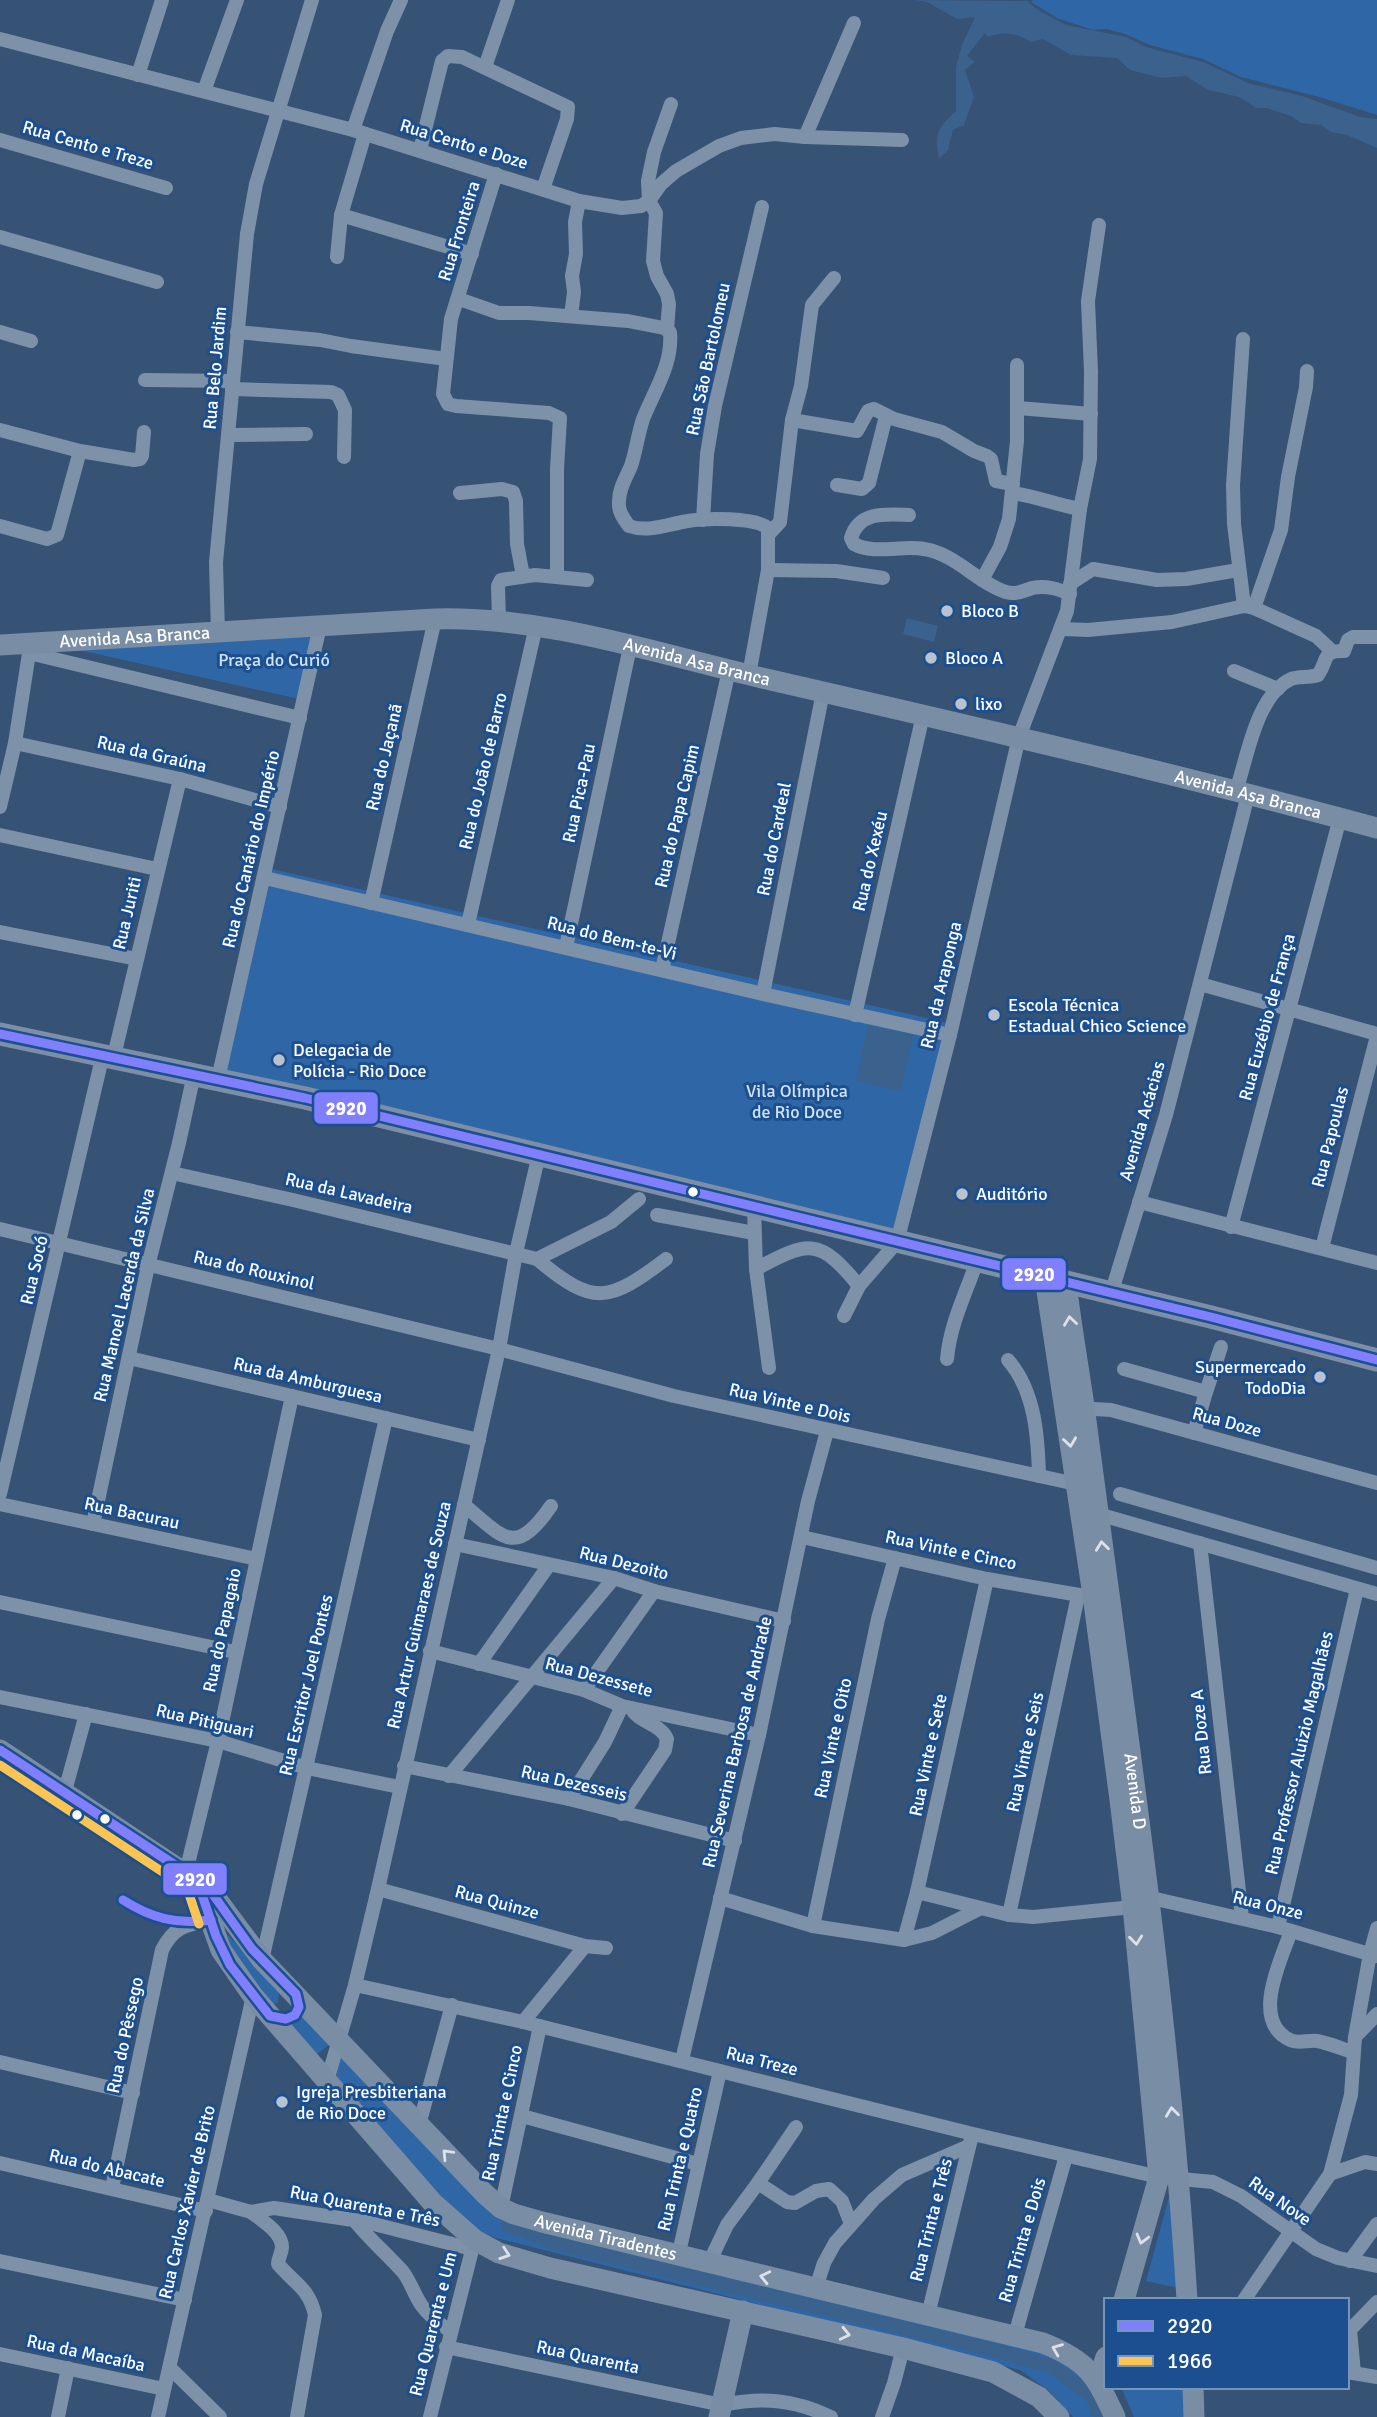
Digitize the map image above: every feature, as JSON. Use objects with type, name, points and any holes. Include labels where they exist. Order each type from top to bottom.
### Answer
[{"type":"main road","points":[[0,1034],[318,1101],[1211,1317],[1377,1360]]},
{"type":"street","points":[[138,75],[162,0]]},
{"type":"street","points":[[204,91],[237,0]]},
{"type":"street","name":"Rua Belo Jardim","points":[[218,633],[216,562],[251,206],[277,110],[312,0]]},
{"type":"street","points":[[337,257],[341,215],[359,132],[382,44],[401,0]]},
{"type":"street","points":[[485,67],[508,0]]},
{"type":"street","points":[[805,137],[854,23]]},
{"type":"street","name":"Rua Cento e Doze","points":[[0,39],[359,132],[579,201],[632,208],[649,201]]},
{"type":"street","points":[[420,150],[442,61],[454,55],[568,107],[567,119],[543,189]]},
{"type":"street","points":[[664,329],[669,304],[653,261],[656,213],[649,201],[649,171],[671,104]]},
{"type":"street","points":[[649,201],[661,184],[676,171],[719,146],[741,138],[775,134],[902,140]]},
{"type":"street","name":"Rua Cento e Treze","points":[[0,140],[166,188]]},
{"type":"street","name":"Rua Fronteira","points":[[496,174],[451,319],[442,387],[448,404],[549,413],[560,418],[557,577]]},
{"type":"street","points":[[571,316],[574,292],[572,276],[576,254],[575,222],[579,201]]},
{"type":"street","name":"Rua São Bartolomeu","points":[[703,520],[707,454],[715,406],[762,207]]},
{"type":"street","points":[[341,215],[472,254]]},
{"type":"street","name":"Rua da Araponga","points":[[897,1242],[950,1035],[1019,737],[1055,640],[1062,629],[1070,589],[1080,509],[1090,458],[1088,302],[1099,225]]},
{"type":"street","points":[[0,237],[157,282]]},
{"type":"street","points":[[769,534],[779,522],[792,420],[801,386],[812,305],[834,278]]},
{"type":"street","points":[[459,299],[499,313],[628,321],[664,329],[670,336],[667,363],[647,411],[619,500],[620,510],[629,526],[646,530],[703,520],[762,524],[768,528],[769,534]]},
{"type":"street","points":[[0,332],[31,341]]},
{"type":"street","points":[[237,332],[320,340],[446,359]]},
{"type":"street","points":[[1243,339],[1233,485],[1238,570],[1249,607]]},
{"type":"street","points":[[982,580],[1004,538],[1013,488],[1018,408],[1017,365]]},
{"type":"street","points":[[1249,607],[1280,530],[1307,370]]},
{"type":"street","points":[[145,380],[331,392],[338,395],[345,410],[344,457]]},
{"type":"street","points":[[1018,408],[1091,414]]},
{"type":"street","points":[[792,420],[857,431],[869,410],[874,409],[886,416],[942,432],[987,456],[991,460],[996,481],[1055,505],[1080,509]]},
{"type":"street","points":[[836,485],[862,489],[869,483],[886,416]]},
{"type":"street","points":[[0,430],[79,452],[140,459],[144,432]]},
{"type":"street","points":[[229,435],[306,434]]},
{"type":"street","points":[[0,526],[47,539],[57,536],[79,452]]},
{"type":"street","points":[[460,493],[502,489],[513,492],[523,576]]},
{"type":"street","points":[[909,515],[869,517],[857,524],[851,538],[859,547],[926,549],[950,558],[982,580],[1012,593],[1044,587],[1070,589],[1093,569],[1157,580],[1186,579],[1238,570]]},
{"type":"street","name":"Rua do Papa Capim","points":[[662,970],[768,570],[769,534]]},
{"type":"street","points":[[768,570],[836,571],[883,578]]},
{"type":"street","points":[[499,620],[499,582],[505,578],[523,576],[587,580]]},
{"type":"street","points":[[1062,629],[1088,630],[1172,622],[1249,607],[1316,636],[1332,651]]},
{"type":"street","name":"Avenida Asa Branca","points":[[0,645],[30,648],[435,619],[499,620],[630,646],[1019,737],[1377,828]]},
{"type":"street","name":"Rua do Jaçanã","points":[[371,903],[435,619]]},
{"type":"street","name":"Rua do Canário do Império","points":[[218,1079],[320,626]]},
{"type":"street","name":"Rua do João de Barro","points":[[468,924],[536,626]]},
{"type":"street","points":[[1234,671],[1278,689],[1290,679],[1318,675],[1328,653],[1344,651],[1350,639],[1359,636],[1377,637]]},
{"type":"street","name":"Rua Pica-Pau","points":[[566,947],[630,646]]},
{"type":"street","points":[[0,807],[15,743],[30,648],[300,718]]},
{"type":"street","name":"Avenida Acácias","points":[[1111,1294],[1166,1115],[1200,984],[1259,717],[1278,689]]},
{"type":"street","name":"Rua do Cardeal","points":[[763,994],[823,692]]},
{"type":"street","name":"Rua do Xexéu","points":[[855,1015],[923,715]]},
{"type":"street","name":"Rua da Graúna","points":[[15,743],[180,779],[280,807]]},
{"type":"street","name":"Rua Juriti","points":[[108,1055],[137,959],[180,779]]},
{"type":"street","name":"Rua Euzébio de França","points":[[1231,1227],[1340,818]]},
{"type":"street","points":[[0,835],[157,869]]},
{"type":"street","name":"Rua do Bem-te-Vi","points":[[265,878],[950,1035]]},
{"type":"street","points":[[0,932],[137,959]]},
{"type":"street","points":[[1200,984],[1377,1035]]},
{"type":"street","name":"Rua Papoulas","points":[[1322,1248],[1377,1035]]},
{"type":"street","name":"Rua Socó","points":[[0,1494],[108,1055]]},
{"type":"street","name":"Rua Manoel Lacerda da Silva","points":[[93,1524],[148,1266],[194,1074]]},
{"type":"street","name":"Rua Artur Guimaraes de Souza","points":[[327,2081],[355,1985],[378,1889],[499,1349],[516,1253],[539,1154]]},
{"type":"street","name":"Rua da Lavadeira","points":[[172,1173],[537,1259]]},
{"type":"street","points":[[639,1199],[611,1222],[537,1259],[579,1290],[597,1293],[624,1288],[666,1259]]},
{"type":"street","points":[[1139,1202],[1377,1264]]},
{"type":"street","points":[[754,1207],[756,1269],[769,1368]]},
{"type":"street","points":[[657,1215],[754,1233]]},
{"type":"street","name":"Rua do Rouxinol","points":[[0,1229],[499,1349]]},
{"type":"street","points":[[844,1316],[859,1286],[897,1242]]},
{"type":"street","points":[[756,1269],[788,1252],[817,1248],[828,1252],[859,1286]]},
{"type":"street","points":[[947,1359],[953,1324],[977,1261]]},
{"type":"street","name":"Avenida D","points":[[1055,1280],[1075,1408],[1098,1514],[1169,2179],[1187,2298]]},
{"type":"street","points":[[1194,1433],[1221,1347]]},
{"type":"street","name":"Rua Vinte e Dois","points":[[499,1349],[674,1396],[1076,1484]]},
{"type":"street","name":"Rua da Amburguesa","points":[[129,1358],[479,1440]]},
{"type":"street","points":[[1007,1360],[1018,1372],[1032,1408],[1039,1446],[1039,1476]]},
{"type":"street","points":[[1124,1369],[1206,1392]]},
{"type":"street","name":"Rua do Papagaio","points":[[191,1876],[235,1652],[292,1396]]},
{"type":"street","name":"Avenida D","points":[[1075,1408],[1076,1484],[1085,1596],[1127,1800]]},
{"type":"street","name":"Rua Doze","points":[[1075,1408],[1111,1410],[1377,1483]]},
{"type":"street","name":"Rua Escritor Joel Pontes","points":[[257,1955],[307,1768],[386,1418]]},
{"type":"street","name":"Rua Severina Barbosa de Andrade","points":[[682,2060],[760,1735],[808,1500],[827,1431]]},
{"type":"street","points":[[1120,1494],[1377,1568]]},
{"type":"street","name":"Rua Bacurau","points":[[0,1504],[257,1559]]},
{"type":"street","points":[[464,1506],[502,1536],[511,1539],[519,1539],[528,1534],[551,1506]]},
{"type":"street","points":[[1098,1514],[1377,1594]]},
{"type":"street","name":"Rua Vinte e Cinco","points":[[802,1537],[987,1579],[1085,1596]]},
{"type":"street","name":"Rua Doze A","points":[[1200,1543],[1242,1918]]},
{"type":"street","name":"Rua Dezoito","points":[[455,1544],[614,1578],[654,1591],[784,1621]]},
{"type":"street","name":"Rua Vinte e Oito","points":[[813,1926],[878,1619],[895,1558]]},
{"type":"street","points":[[479,1664],[549,1565]]},
{"type":"street","points":[[449,1776],[614,1578]]},
{"type":"street","name":"Rua Vinte e Sete","points":[[904,1940],[987,1579]]},
{"type":"street","name":"Rua Professor Aluizio Magalhães","points":[[1353,2052],[1318,2041],[1291,2041],[1277,2031],[1269,2014],[1284,1929],[1357,1589]]},
{"type":"street","points":[[584,1690],[654,1591]]},
{"type":"street","name":"Rua Vinte e Seis","points":[[1009,1915],[1085,1596]]},
{"type":"street","points":[[0,1602],[235,1652]]},
{"type":"street","name":"Rua Dezessete","points":[[430,1651],[584,1690],[627,1707],[760,1735]]},
{"type":"street","name":"Rua Pitiguari","points":[[0,1698],[218,1741],[307,1768],[399,1787]]},
{"type":"street","points":[[569,1799],[627,1707],[639,1718],[660,1730],[667,1739],[665,1750],[622,1814]]},
{"type":"street","points":[[65,1791],[86,1714]]},
{"type":"street","name":"Avenida Tiradentes","points":[[0,1750],[209,1889],[257,1955],[501,2208],[533,2220],[678,2257],[1016,2335],[1069,2354],[1086,2366],[1098,2382],[1115,2417]]},
{"type":"street","name":"Rua Dezesseis","points":[[404,1766],[569,1799],[735,1841]]},
{"type":"street","points":[[191,1876],[221,1950],[253,1996],[432,2202],[473,2244],[550,2268],[903,2348],[993,2372],[1029,2391],[1053,2414]]},
{"type":"street","name":"Rua Quinze","points":[[378,1889],[585,1946],[607,1948]]},
{"type":"street","name":"Rua Onze","points":[[917,1892],[1009,1915],[1033,1916],[1140,1902],[1242,1918],[1373,1955]]},
{"type":"street","points":[[720,1898],[813,1926],[904,1940],[932,1933],[979,1909]]},
{"type":"street","points":[[211,1920],[229,1928],[257,1955]]},
{"type":"street","name":"Rua do Pêssego","points":[[112,2189],[162,1950],[178,1928],[211,1920]]},
{"type":"street","points":[[1245,2298],[1330,2174],[1351,2095],[1355,2037],[1377,1928]]},
{"type":"street","points":[[523,2022],[585,1946]]},
{"type":"street","name":"Rua Treze","points":[[355,1985],[452,2005],[682,2060],[971,2140],[1066,2156],[1169,2179]]},
{"type":"street","points":[[270,2016],[286,2020],[295,2015],[299,2007],[296,1994]]},
{"type":"street","name":"Rua Carlos Xavier de Brito","points":[[158,2417],[253,1996]]},
{"type":"street","points":[[419,2125],[452,2005]]},
{"type":"street","points":[[1355,2037],[1377,2014]]},
{"type":"street","name":"Rua Trinta e Cinco","points":[[501,2208],[540,2026]]},
{"type":"street","points":[[0,2062],[133,2093]]},
{"type":"street","name":"Rua Trinta e Quatro","points":[[678,2257],[720,2071]]},
{"type":"street","points":[[522,2116],[698,2164]]},
{"type":"street","points":[[709,2263],[727,2225],[796,2127]]},
{"type":"street","points":[[816,2288],[824,2263],[835,2243],[902,2175],[971,2140]]},
{"type":"street","name":"Rua Trinta e Três","points":[[928,2315],[971,2140]]},
{"type":"street","name":"Rua Trinta e Dois","points":[[1016,2335],[1066,2156]]},
{"type":"street","points":[[1330,2174],[1365,2162],[1377,2163]]},
{"type":"street","name":"Rua do Abacate","points":[[0,2163],[112,2189],[207,2206]]},
{"type":"street","points":[[1125,2298],[1169,2179]]},
{"type":"street","name":"Rua Nove","points":[[1169,2179],[1213,2182],[1224,2186],[1316,2249],[1350,2261],[1377,2266]]},
{"type":"street","points":[[758,2183],[787,2202],[795,2203],[816,2191],[830,2189],[842,2202],[851,2224]]},
{"type":"street","name":"Rua Quarenta e Três","points":[[207,2206],[251,2212],[274,2208],[354,2220],[473,2244]]},
{"type":"street","points":[[251,2212],[268,2224],[280,2240],[282,2250],[278,2264],[308,2294],[312,2304],[314,2315],[297,2417]]},
{"type":"street","points":[[354,2220],[406,2276],[422,2305],[435,2320],[450,2331]]},
{"type":"street","points":[[1350,2261],[1377,2224]]},
{"type":"street","name":"Rua Quarenta e Um","points":[[430,2417],[473,2244]]},
{"type":"street","points":[[0,2261],[185,2300]]},
{"type":"street","points":[[1377,2302],[1349,2331],[1351,2372],[1377,2377]]},
{"type":"street","points":[[721,2411],[743,2311]]},
{"type":"street","name":"Rua Quarenta","points":[[446,2347],[721,2411],[742,2401],[777,2400],[793,2402],[831,2417]]},
{"type":"street","points":[[882,2417],[903,2348]]},
{"type":"street","name":"Rua da Macaíba","points":[[0,2354],[164,2389]]},
{"type":"street","points":[[1098,2382],[1104,2363]]},
{"type":"street","points":[[58,2417],[68,2368]]},
{"type":"street","points":[[170,2368],[220,2417]]},
{"type":"street","points":[[1192,2389],[1194,2417]]},
{"type":"green space","points":[[1377,0],[1377,115],[1241,77],[1203,59],[1150,45],[1125,34],[1107,29],[1093,30],[1057,18],[1031,2]]},
{"type":"green space","name":"Praça do Curió","points":[[313,625],[299,699],[52,644]]},
{"type":"green space","name":"Vila Olímpica de Rio Doce","points":[[272,869],[957,1025],[905,1239],[220,1080]]},
{"type":"green space","points":[[217,1923],[279,1990],[278,2003],[270,2006],[226,1957]]},
{"type":"green space","points":[[305,2014],[330,2044],[312,2058],[289,2022]]},
{"type":"green space","points":[[339,2054],[506,2214],[1078,2362],[1109,2417],[1073,2417],[1049,2391],[1020,2370],[496,2238],[452,2219],[335,2087]]},
{"type":"green space","points":[[1175,2175],[1182,2289],[1146,2281]]},
{"type":"green space","points":[[1122,2389],[1192,2389],[1194,2417],[1134,2417]]},
{"type":"shaded area","points":[[915,0],[1027,1],[1066,25],[1126,37],[1146,47],[1203,62],[1248,83],[1302,96],[1360,117],[1377,119],[1377,148],[1347,135],[1331,132],[1321,125],[1301,123],[1291,116],[1267,108],[1256,108],[1239,97],[1208,90],[1186,76],[1162,78],[1130,70],[1117,58],[1071,55],[1043,39],[1031,42],[1011,34],[988,37],[985,33],[967,56],[975,62],[965,70],[974,97],[964,125],[953,130],[948,150],[939,159],[937,137],[941,127],[956,111],[956,67],[962,45],[975,17],[957,19],[927,2]]},
{"type":"shaded area","points":[[907,618],[938,626],[934,642],[903,634]]},
{"type":"shaded area","points":[[868,1025],[913,1035],[901,1091],[856,1080]]},
{"type":"waterway","points":[[508,2225],[558,2244],[990,2349],[1053,2367],[1092,2396],[1101,2417]]},
{"type":"transit line","name":"2920","points":[[0,1034],[305,1098],[1211,1317],[1377,1360]]},
{"type":"transit line","name":"2920","points":[[0,1750],[186,1872],[195,1879],[0,1750]]},
{"type":"transit line","name":"1966","points":[[0,1765],[187,1888],[199,1924]]},
{"type":"transit line","name":"2920","points":[[197,1880],[209,1889],[252,1949],[296,1994],[299,2007],[295,2015],[286,2019],[270,2016],[230,1965],[216,1936],[197,1880]]},
{"type":"transit line","name":"2920","points":[[123,1900],[165,1919],[187,1922],[211,1920]]},
{"type":"place","name":"Bloco B","points":[[947,611]]},
{"type":"place","name":"Bloco A","points":[[931,658]]},
{"type":"place","name":"lixo","points":[[961,704]]},
{"type":"place","name":"Escola Técnica Estadual Chico Science","points":[[994,1015]]},
{"type":"place","name":"Delegacia de Polícia - Rio Doce","points":[[279,1060]]},
{"type":"place","name":"Auditório","points":[[962,1194]]},
{"type":"place","name":"Supermercado TodoDia","points":[[1320,1377]]},
{"type":"place","name":"Igreja Presbiteriana de Rio Doce","points":[[282,2102]]}]
